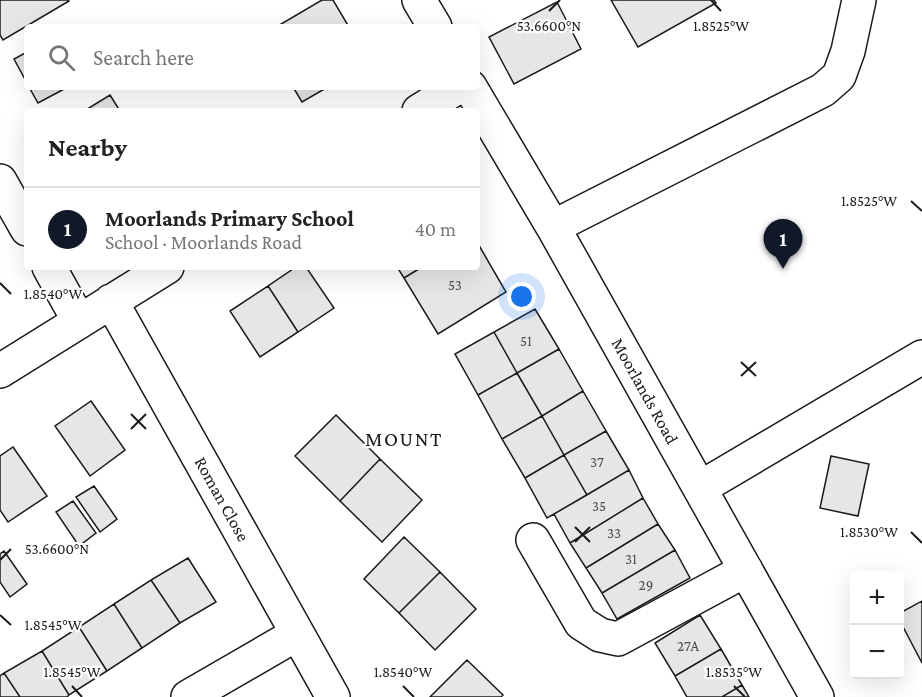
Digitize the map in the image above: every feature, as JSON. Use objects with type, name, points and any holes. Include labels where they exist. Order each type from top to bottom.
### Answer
[{"type":"street","points":[[419,0],[433,24]]},
{"type":"street","points":[[553,227],[823,90],[839,76],[848,51],[859,0]]},
{"type":"street","points":[[424,108],[453,90]]},
{"type":"street","name":"Moorlands Road","points":[[472,90],[553,227],[817,697]]},
{"type":"street","points":[[0,181],[24,224]]},
{"type":"street","points":[[51,270],[79,321]]},
{"type":"street","points":[[0,371],[162,270]]},
{"type":"street","name":"Roman Close","points":[[111,302],[333,697]]},
{"type":"street","points":[[700,488],[922,357]]},
{"type":"street","points":[[533,540],[581,623],[600,635],[618,639],[746,570]]},
{"type":"street","points":[[188,697],[297,634]]},
{"type":"building","points":[[0,0],[69,1],[30,24],[24,24],[24,28],[3,40],[0,35]]},
{"type":"building","points":[[322,0],[333,0],[347,24],[281,24]]},
{"type":"building","points":[[611,0],[714,0],[716,3],[638,47]]},
{"type":"building","points":[[557,2],[581,49],[514,84],[489,37]]},
{"type":"building","points":[[24,54],[24,77],[14,59]]},
{"type":"building","points":[[31,90],[62,90],[38,103]]},
{"type":"building","points":[[295,90],[323,90],[302,102]]},
{"type":"building","points":[[110,95],[118,108],[89,108]]},
{"type":"building","points":[[480,247],[506,292],[438,334],[404,278],[417,270],[480,270]]},
{"type":"building","points":[[292,270],[308,270],[334,308],[298,332],[268,286]]},
{"type":"building","points":[[399,270],[417,270],[404,278]]},
{"type":"building","points":[[268,286],[298,332],[260,357],[230,311]]},
{"type":"building","points":[[535,309],[559,349],[517,373],[494,332]]},
{"type":"building","points":[[494,332],[517,373],[478,395],[455,354]]},
{"type":"building","points":[[559,349],[583,391],[542,416],[517,373]]},
{"type":"building","points":[[517,373],[542,416],[502,439],[478,395]]},
{"type":"building","points":[[583,391],[606,431],[564,455],[542,416]]},
{"type":"building","points":[[91,401],[125,450],[90,476],[55,426]]},
{"type":"building","points":[[336,415],[380,459],[340,501],[295,456]]},
{"type":"building","points":[[542,416],[564,455],[525,478],[502,439]]},
{"type":"building","points":[[606,431],[629,470],[587,495],[564,455]]},
{"type":"building","points":[[13,447],[47,496],[8,522],[0,510],[0,456]]},
{"type":"building","points":[[564,455],[587,495],[547,518],[525,478]]},
{"type":"building","points":[[831,456],[869,464],[858,516],[820,508]]},
{"type":"building","points":[[380,459],[422,500],[382,542],[340,501]]},
{"type":"building","points":[[629,470],[643,498],[570,543],[554,514]]},
{"type":"building","points":[[94,486],[117,519],[100,532],[76,497]]},
{"type":"building","points":[[643,498],[658,524],[586,568],[570,543]]},
{"type":"building","points":[[73,501],[96,533],[79,546],[56,512]]},
{"type":"building","points":[[658,524],[675,550],[602,593],[586,568]]},
{"type":"building","points":[[404,537],[440,572],[399,613],[364,579]]},
{"type":"building","points":[[675,550],[690,578],[617,619],[602,593]]},
{"type":"building","points":[[4,551],[27,584],[10,597],[0,582],[0,554]]},
{"type":"building","points":[[188,558],[216,602],[180,623],[151,580]]},
{"type":"building","points":[[440,572],[476,609],[435,650],[399,613]]},
{"type":"building","points":[[151,580],[180,623],[142,648],[114,604]]},
{"type":"building","points":[[922,601],[922,663],[904,629],[904,611]]},
{"type":"building","points":[[114,604],[142,648],[107,671],[79,627]]},
{"type":"building","points":[[700,615],[721,649],[675,676],[655,643]]},
{"type":"building","points":[[79,627],[107,671],[69,695],[42,651]]},
{"type":"building","points":[[721,649],[742,685],[722,697],[687,697],[675,676]]},
{"type":"building","points":[[42,651],[69,695],[67,697],[20,697],[4,673]]},
{"type":"building","points":[[467,660],[503,695],[501,697],[430,697]]},
{"type":"building","points":[[4,673],[20,697],[0,697],[0,676]]},
{"type":"building","points":[[742,685],[749,697],[722,697]]},
{"type":"place","name":"Moorlands Primary School","points":[[783,269]]},
{"type":"district","name":"MOUNT","points":[[404,439]]}]
